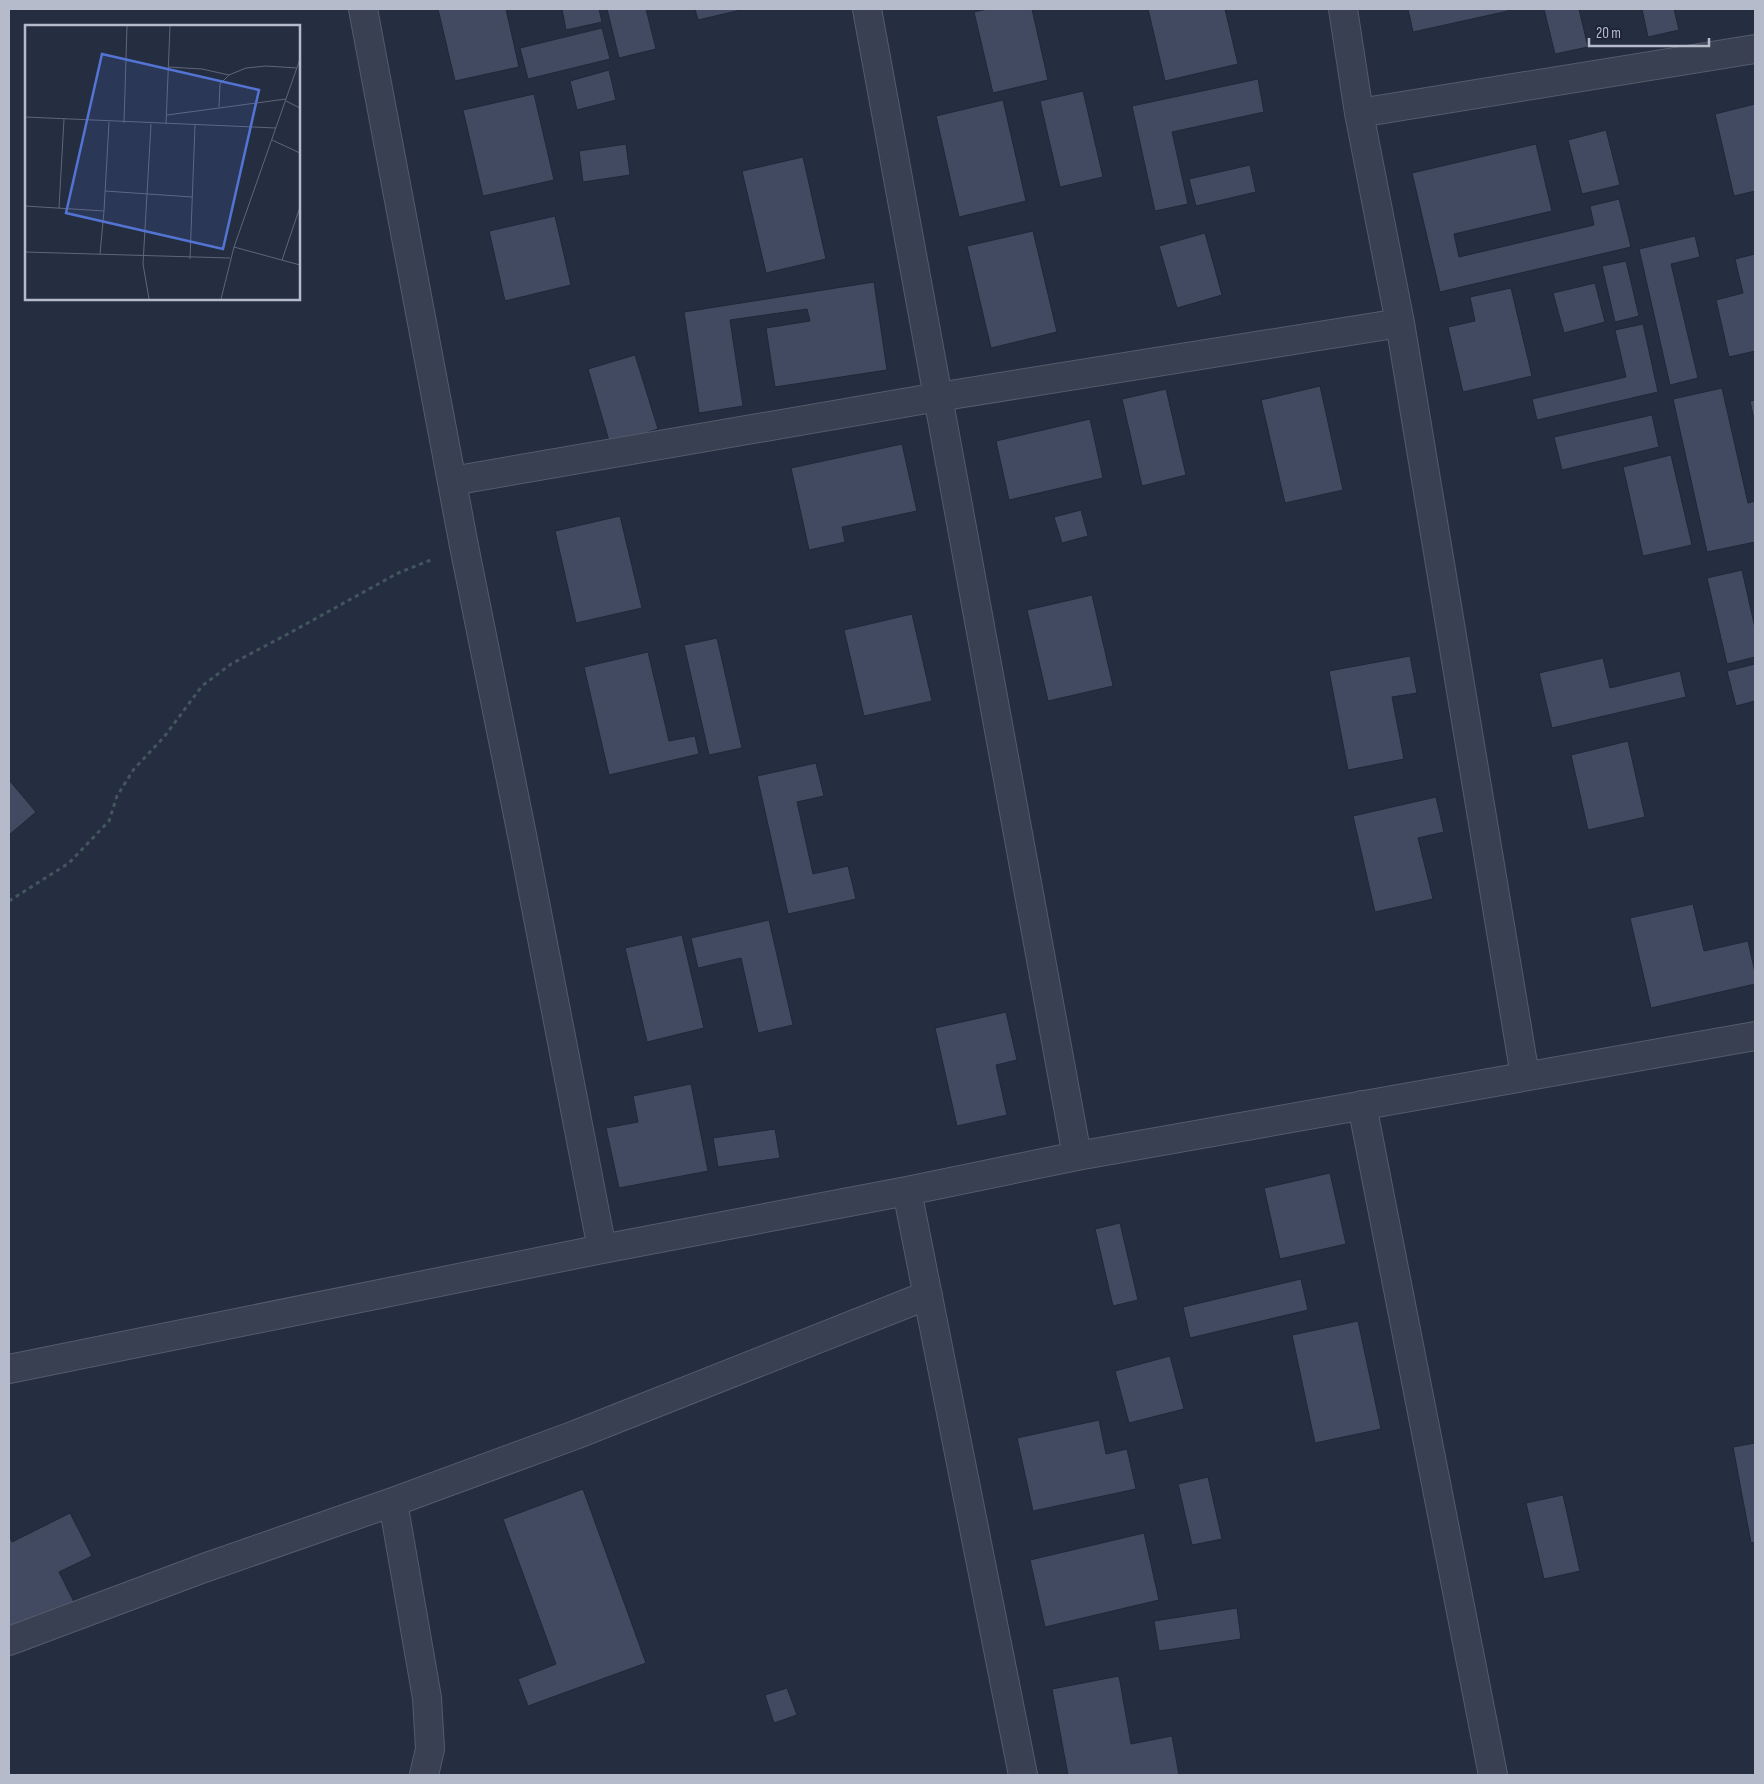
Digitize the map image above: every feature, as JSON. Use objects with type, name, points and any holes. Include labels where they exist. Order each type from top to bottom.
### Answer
[{"type":"street","points":[[363,9],[464,546],[602,1249]]},
{"type":"street","points":[[867,9],[1077,1156]]},
{"type":"street","points":[[1343,9],[1359,113],[1400,323],[1525,1076]]},
{"type":"street","points":[[1359,113],[1755,49]]},
{"type":"street","points":[[452,482],[938,397],[1400,323]]},
{"type":"street","points":[[9,1369],[602,1249],[907,1191],[1077,1156],[1755,1036]]},
{"type":"street","points":[[1362,1105],[1493,1775]]},
{"type":"street","points":[[907,1191],[1023,1775]]},
{"type":"street","points":[[9,1641],[204,1568],[575,1435],[928,1295]]},
{"type":"street","points":[[392,1502],[427,1698],[430,1749],[424,1775]]},
{"type":"path","points":[[9,901],[69,863],[109,821],[117,796],[134,769],[164,737],[202,686],[231,664],[398,573],[464,546]]},
{"type":"building","points":[[438,9],[506,9],[519,67],[455,81]]},
{"type":"building","points":[[562,9],[599,9],[602,22],[566,30]]},
{"type":"building","points":[[607,9],[646,9],[656,49],[619,58]]},
{"type":"building","points":[[695,9],[745,9],[698,20]]},
{"type":"building","points":[[988,9],[1032,9],[1048,80],[993,93],[974,12]]},
{"type":"building","points":[[1148,9],[1225,9],[1238,64],[1165,81]]},
{"type":"building","points":[[1408,9],[1508,9],[1508,11],[1413,32]]},
{"type":"building","points":[[1544,9],[1579,9],[1588,47],[1555,54]]},
{"type":"building","points":[[1642,9],[1674,9],[1679,30],[1648,37]]},
{"type":"building","points":[[602,28],[610,59],[528,79],[520,48]]},
{"type":"building","points":[[609,70],[616,100],[577,110],[570,81]]},
{"type":"building","points":[[1258,79],[1264,112],[1172,132],[1188,204],[1155,211],[1132,106]]},
{"type":"building","points":[[1083,91],[1103,177],[1060,187],[1040,101]]},
{"type":"building","points":[[534,94],[554,180],[483,196],[463,110]]},
{"type":"building","points":[[1003,100],[1026,201],[959,217],[936,116]]},
{"type":"building","points":[[1755,104],[1755,191],[1734,196],[1715,114]]},
{"type":"building","points":[[1606,130],[1620,185],[1582,194],[1568,140]]},
{"type":"building","points":[[626,144],[630,175],[583,182],[579,151]]},
{"type":"building","points":[[1536,144],[1552,211],[1454,234],[1459,257],[1594,225],[1590,206],[1619,199],[1631,247],[1440,292],[1412,173]]},
{"type":"building","points":[[803,157],[826,259],[766,273],[742,171]]},
{"type":"building","points":[[1250,165],[1256,192],[1196,206],[1189,179]]},
{"type":"building","points":[[555,216],[571,285],[505,301],[489,231]]},
{"type":"building","points":[[1033,231],[1057,332],[991,348],[967,246]]},
{"type":"building","points":[[1205,233],[1222,295],[1177,308],[1159,246]]},
{"type":"building","points":[[1695,236],[1700,257],[1671,264],[1698,378],[1670,385],[1639,249]]},
{"type":"building","points":[[1755,254],[1755,351],[1729,357],[1716,300],[1743,293],[1735,259]]},
{"type":"building","points":[[1626,261],[1639,316],[1615,322],[1602,266]]},
{"type":"building","points":[[874,282],[887,370],[775,387],[766,328],[810,321],[807,309],[730,320],[743,406],[699,413],[684,312]]},
{"type":"building","points":[[1595,283],[1605,322],[1564,333],[1553,293]]},
{"type":"building","points":[[1511,288],[1532,376],[1463,392],[1448,327],[1475,321],[1470,297]]},
{"type":"building","points":[[1643,324],[1658,392],[1537,420],[1532,399],[1626,377],[1615,330]]},
{"type":"building","points":[[635,355],[658,429],[610,444],[588,369]]},
{"type":"building","points":[[1320,386],[1343,490],[1285,503],[1261,400]]},
{"type":"building","points":[[1722,388],[1748,503],[1755,501],[1755,542],[1707,552],[1673,399]]},
{"type":"building","points":[[1166,389],[1186,475],[1142,486],[1122,399]]},
{"type":"building","points":[[1755,400],[1755,424],[1750,401]]},
{"type":"building","points":[[1652,415],[1659,447],[1562,470],[1554,437]]},
{"type":"building","points":[[1090,419],[1103,478],[1009,500],[996,441]]},
{"type":"building","points":[[902,444],[917,511],[842,527],[845,542],[809,550],[791,468]]},
{"type":"building","points":[[1671,455],[1692,545],[1643,556],[1623,467]]},
{"type":"building","points":[[1081,510],[1088,536],[1062,543],[1054,517]]},
{"type":"building","points":[[620,516],[642,608],[576,623],[555,531]]},
{"type":"building","points":[[1742,570],[1755,628],[1755,657],[1727,664],[1707,578]]},
{"type":"building","points":[[1092,595],[1113,686],[1048,701],[1027,610]]},
{"type":"building","points":[[912,614],[932,701],[864,716],[844,630]]},
{"type":"building","points":[[717,638],[742,748],[709,755],[684,645]]},
{"type":"building","points":[[648,652],[669,741],[695,736],[699,754],[609,775],[584,667]]},
{"type":"building","points":[[1410,656],[1417,693],[1392,697],[1404,759],[1348,770],[1329,671]]},
{"type":"building","points":[[1603,658],[1610,688],[1680,671],[1686,697],[1552,728],[1539,673]]},
{"type":"building","points":[[1755,664],[1755,701],[1736,706],[1727,671]]},
{"type":"building","points":[[1628,741],[1645,817],[1588,830],[1571,755]]},
{"type":"building","points":[[816,763],[824,796],[797,802],[813,874],[848,866],[856,899],[788,914],[757,776]]},
{"type":"building","points":[[9,780],[36,812],[9,835]]},
{"type":"building","points":[[1436,797],[1444,832],[1418,838],[1433,899],[1375,912],[1353,816]]},
{"type":"building","points":[[1693,904],[1704,951],[1748,941],[1755,973],[1755,984],[1651,1008],[1630,918]]},
{"type":"building","points":[[769,920],[793,1025],[758,1033],[741,958],[698,968],[691,938]]},
{"type":"building","points":[[682,935],[704,1028],[647,1042],[625,948]]},
{"type":"building","points":[[1006,1012],[1017,1060],[996,1065],[1007,1115],[957,1126],[935,1028]]},
{"type":"building","points":[[691,1084],[708,1171],[619,1188],[606,1128],[638,1122],[633,1096]]},
{"type":"building","points":[[775,1129],[780,1158],[718,1167],[713,1138]]},
{"type":"building","points":[[1330,1173],[1346,1244],[1280,1259],[1264,1188]]},
{"type":"building","points":[[1120,1223],[1138,1300],[1113,1306],[1095,1229]]},
{"type":"building","points":[[1301,1279],[1308,1310],[1190,1338],[1183,1307]]},
{"type":"building","points":[[1358,1321],[1381,1429],[1315,1443],[1292,1335]]},
{"type":"building","points":[[1170,1356],[1184,1409],[1129,1423],[1115,1371]]},
{"type":"building","points":[[1099,1420],[1106,1454],[1127,1449],[1136,1489],[1033,1511],[1017,1438]]},
{"type":"building","points":[[1755,1443],[1755,1542],[1751,1543],[1733,1447]]},
{"type":"building","points":[[1208,1477],[1222,1539],[1192,1545],[1178,1484]]},
{"type":"building","points":[[583,1489],[646,1663],[528,1706],[518,1679],[556,1664],[503,1519]]},
{"type":"building","points":[[1563,1495],[1580,1571],[1544,1579],[1526,1503]]},
{"type":"building","points":[[70,1513],[92,1556],[59,1572],[74,1602],[9,1635],[9,1535],[12,1542]]},
{"type":"building","points":[[1144,1533],[1159,1600],[1045,1627],[1030,1560]]},
{"type":"building","points":[[1237,1608],[1241,1639],[1159,1651],[1154,1621]]},
{"type":"building","points":[[1119,1676],[1131,1744],[1172,1736],[1179,1775],[1068,1775],[1052,1689]]},
{"type":"building","points":[[787,1688],[797,1715],[774,1723],[765,1695]]}]
